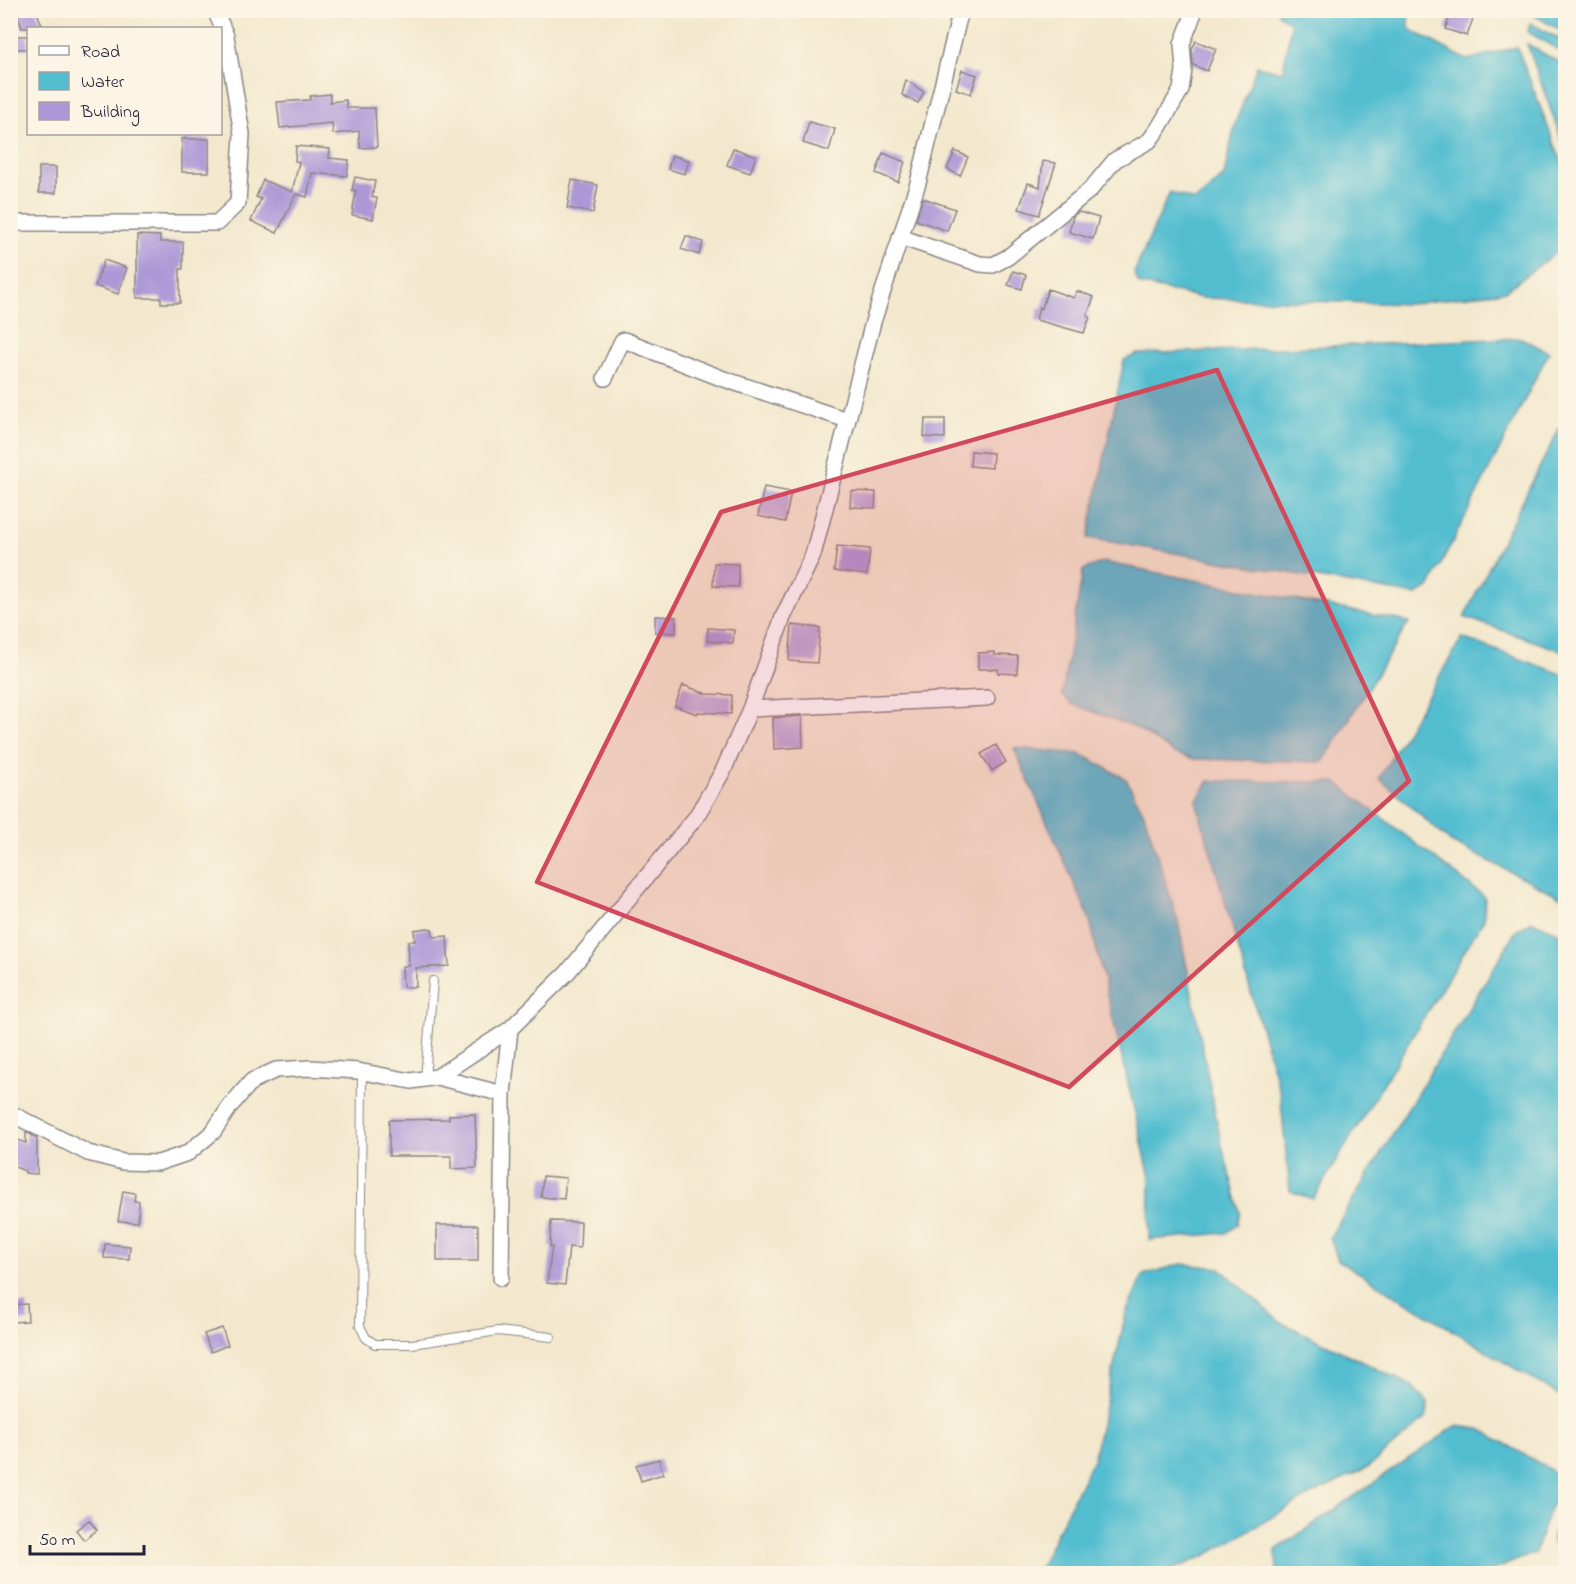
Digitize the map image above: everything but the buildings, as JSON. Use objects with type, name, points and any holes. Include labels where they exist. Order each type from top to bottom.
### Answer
[{"type":"street","points":[[10,223],[217,223],[238,203],[242,134],[226,36],[215,10]]},
{"type":"street","points":[[431,1078],[510,1029],[567,973],[696,817],[723,771],[750,709],[783,617],[813,555],[873,322],[918,183],[961,10]]},
{"type":"street","points":[[900,237],[980,264],[993,265],[1008,257],[1090,190],[1115,160],[1149,141],[1181,90],[1184,70],[1182,44],[1195,10]]},
{"type":"street","points":[[605,378],[624,340],[721,378],[847,420]]},
{"type":"street","points":[[750,709],[987,698]]},
{"type":"street","points":[[501,1278],[503,1094],[510,1029]]},
{"type":"street","points":[[10,1113],[88,1153],[123,1162],[158,1163],[188,1153],[213,1132],[231,1105],[252,1081],[276,1070],[310,1068],[362,1072],[411,1081],[431,1078],[503,1094]]},
{"type":"lane","points":[[431,1078],[433,981]]},
{"type":"lane","points":[[362,1072],[360,1326],[366,1338],[375,1344],[412,1344],[498,1331],[551,1337]]},
{"type":"highlighted area","points":[[1217,370],[1409,781],[1069,1087],[537,882],[721,512]]},
{"type":"water","points":[[1279,11],[1409,11],[1409,29],[1467,60],[1517,47],[1565,171],[1565,246],[1505,291],[1411,304],[1202,298],[1139,284],[1134,273],[1170,192],[1195,201],[1224,176],[1235,124],[1257,66],[1283,72],[1291,23],[1278,14]]},
{"type":"water","points":[[1526,11],[1565,11],[1565,33]]},
{"type":"water","points":[[1530,23],[1565,42],[1565,54],[1528,32]]},
{"type":"water","points":[[1527,44],[1565,66],[1565,149]]},
{"type":"water","points":[[1521,338],[1549,352],[1429,588],[1416,595],[1088,538],[1124,360],[1137,354]]},
{"type":"water","points":[[1565,417],[1566,652],[1464,617]]},
{"type":"water","points":[[1103,562],[1409,622],[1323,762],[1194,759],[1174,753],[1136,728],[1072,704],[1062,695],[1083,570]]},
{"type":"water","points":[[1462,638],[1565,675],[1565,899],[1451,842],[1379,778]]},
{"type":"water","points":[[1014,748],[1081,754],[1126,779],[1144,813],[1178,921],[1220,1138],[1240,1213],[1237,1225],[1226,1233],[1149,1240],[1150,1177],[1089,917]]},
{"type":"water","points":[[1209,781],[1336,782],[1485,897],[1484,919],[1313,1199],[1290,1191],[1280,1093],[1196,801]]},
{"type":"water","points":[[1532,921],[1565,935],[1565,1399],[1338,1260],[1330,1237],[1516,931]]},
{"type":"water","points":[[1181,1264],[1220,1268],[1280,1322],[1411,1385],[1428,1403],[1427,1417],[1367,1468],[1307,1497],[1205,1556],[1164,1573],[1037,1573],[1093,1459],[1126,1313],[1143,1275]]},
{"type":"water","points":[[1456,1426],[1480,1429],[1565,1478],[1565,1489],[1550,1508],[1535,1553],[1486,1573],[1277,1573],[1276,1550]]},
{"type":"water","points":[[1565,1509],[1565,1570],[1551,1539]]}]
